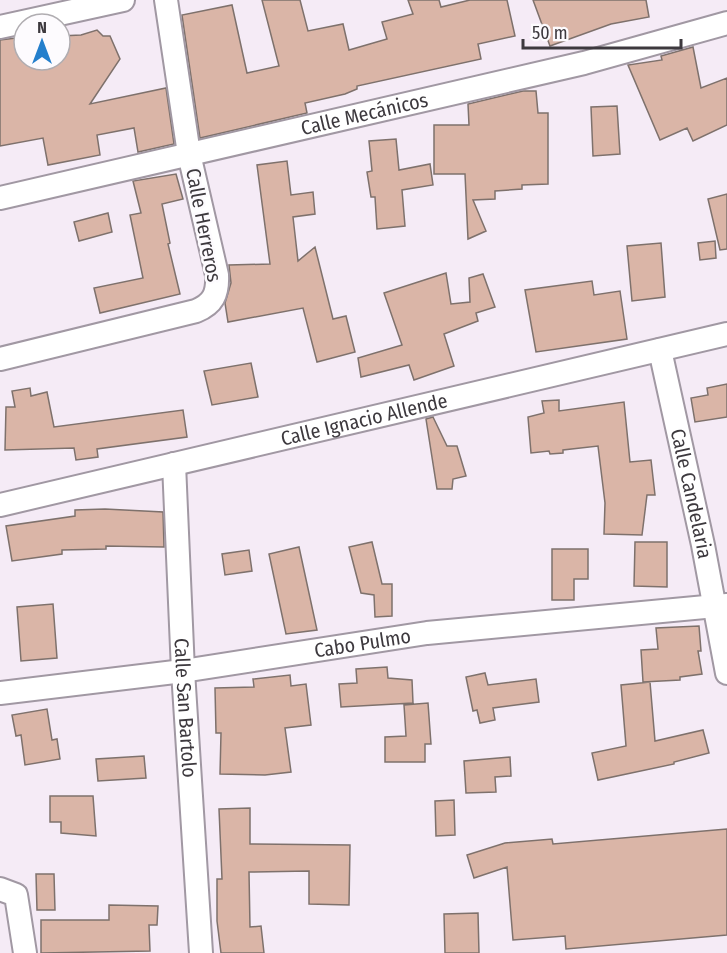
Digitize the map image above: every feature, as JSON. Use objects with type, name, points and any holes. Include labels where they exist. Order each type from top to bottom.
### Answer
[{"type":"street","points":[[0,27],[123,0]]},
{"type":"street","name":"Calle Herreros","points":[[0,359],[196,311],[212,302],[216,294],[217,276],[189,154],[166,0]]},
{"type":"street","name":"Calle Mecánicos","points":[[0,198],[584,63],[727,23]]},
{"type":"street","name":"Calle Ignacio Allende","points":[[0,505],[727,334]]},
{"type":"street","name":"Calle Candelaria","points":[[660,350],[721,606],[727,673]]},
{"type":"street","name":"Calle San Bartolo","points":[[174,464],[183,671],[201,953]]},
{"type":"street","name":"Cabo Pulmo","points":[[0,693],[183,671],[427,633],[721,606]]},
{"type":"street","points":[[8,892],[25,953]]},
{"type":"building","points":[[262,0],[300,0],[308,31],[343,24],[349,50],[387,39],[382,22],[413,14],[408,0],[439,0],[441,7],[470,0],[507,0],[515,36],[478,44],[481,59],[357,86],[357,89],[345,94],[305,103],[307,113],[200,138],[182,15],[232,5],[247,73],[279,66]]},
{"type":"building","points":[[533,0],[646,0],[649,17],[611,24],[550,46]]},
{"type":"building","points":[[97,30],[103,36],[110,36],[120,59],[90,104],[166,88],[174,144],[138,152],[134,128],[97,135],[100,155],[48,165],[43,138],[0,146],[0,40],[12,38],[12,72],[72,72],[72,35]]},
{"type":"building","points":[[693,47],[701,88],[727,78],[727,125],[693,141],[687,128],[660,140],[628,65],[662,60],[661,56]]},
{"type":"building","points":[[523,91],[536,91],[538,113],[548,113],[548,184],[522,185],[522,189],[495,191],[495,199],[473,200],[486,231],[468,239],[465,174],[434,174],[434,125],[469,125],[468,104]]},
{"type":"building","points":[[617,106],[620,154],[593,156],[591,107]]},
{"type":"building","points":[[396,139],[399,170],[430,164],[433,185],[402,190],[405,226],[377,229],[375,197],[371,197],[367,172],[372,171],[369,141]]},
{"type":"building","points":[[287,161],[291,195],[313,192],[315,214],[293,217],[298,261],[315,247],[333,319],[346,316],[355,352],[317,362],[303,308],[228,322],[225,303],[231,283],[229,265],[270,264],[257,165]]},
{"type":"building","points":[[176,174],[183,199],[162,204],[170,243],[168,244],[180,294],[100,313],[94,288],[143,278],[130,215],[141,213],[133,181]]},
{"type":"building","points":[[727,194],[727,249],[720,250],[708,199]]},
{"type":"building","points":[[108,213],[112,232],[79,241],[74,222]]},
{"type":"building","points":[[715,241],[716,258],[700,260],[698,243]]},
{"type":"building","points":[[661,243],[665,297],[632,301],[627,246]]},
{"type":"building","points":[[446,273],[451,304],[470,302],[469,278],[483,274],[495,307],[476,313],[478,321],[444,334],[454,366],[414,380],[409,365],[361,377],[358,358],[402,345],[384,293]]},
{"type":"building","points":[[592,281],[594,295],[620,291],[627,339],[536,352],[525,290]]},
{"type":"building","points":[[251,363],[258,397],[212,405],[204,371]]},
{"type":"building","points":[[727,384],[727,417],[695,422],[691,398],[708,395],[707,388]]},
{"type":"building","points":[[30,388],[31,396],[47,392],[54,427],[183,410],[187,437],[97,449],[98,457],[76,460],[74,448],[5,450],[6,407],[15,407],[12,391]]},
{"type":"building","points":[[559,400],[559,411],[624,402],[630,462],[651,460],[655,495],[647,495],[642,535],[604,534],[605,503],[598,446],[563,450],[563,453],[550,454],[549,451],[531,453],[528,417],[544,413],[542,401]]},
{"type":"building","points":[[433,417],[447,446],[457,446],[466,476],[453,479],[452,489],[437,489],[426,419]]},
{"type":"building","points":[[75,510],[163,512],[164,547],[106,546],[106,549],[62,550],[62,554],[12,561],[6,526],[75,516]]},
{"type":"building","points":[[372,542],[382,584],[392,584],[392,616],[375,617],[374,595],[361,593],[349,547]]},
{"type":"building","points":[[635,542],[667,542],[667,587],[634,586]]},
{"type":"building","points":[[299,547],[317,630],[286,634],[269,554]]},
{"type":"building","points":[[552,549],[588,549],[588,579],[574,579],[574,600],[552,600]]},
{"type":"building","points":[[249,550],[252,571],[225,575],[222,554]]},
{"type":"building","points":[[53,604],[57,658],[21,661],[17,607]]},
{"type":"building","points":[[699,626],[701,651],[698,651],[702,674],[680,677],[680,680],[643,682],[641,650],[658,649],[656,628]]},
{"type":"building","points":[[387,667],[388,678],[412,680],[413,703],[341,707],[339,684],[357,683],[356,669]]},
{"type":"building","points":[[485,673],[488,685],[536,679],[539,702],[493,708],[495,720],[480,723],[477,710],[473,711],[466,677]]},
{"type":"building","points":[[290,675],[291,686],[306,684],[311,725],[285,728],[291,772],[265,775],[220,774],[221,733],[216,733],[215,688],[254,687],[253,679]]},
{"type":"building","points":[[650,682],[655,741],[703,730],[709,753],[674,762],[674,764],[598,780],[592,753],[626,746],[621,685]]},
{"type":"building","points":[[428,703],[431,744],[425,744],[425,762],[385,762],[385,737],[406,736],[404,705]]},
{"type":"building","points":[[47,709],[52,740],[57,739],[60,759],[25,765],[21,735],[16,736],[12,715]]},
{"type":"building","points":[[144,756],[146,778],[98,781],[96,759]]},
{"type":"building","points":[[510,757],[511,776],[495,777],[496,792],[466,793],[464,761]]},
{"type":"building","points":[[50,796],[93,796],[96,836],[61,833],[61,822],[50,822]]},
{"type":"building","points":[[454,800],[455,835],[436,836],[435,801]]},
{"type":"building","points":[[250,808],[250,844],[350,845],[349,905],[309,904],[309,871],[249,872],[250,927],[261,926],[264,953],[221,953],[217,921],[217,879],[222,879],[219,809]]},
{"type":"building","points":[[727,829],[727,935],[566,949],[565,936],[513,940],[507,867],[474,878],[467,855],[505,843],[552,839],[553,844]]},
{"type":"building","points":[[36,874],[54,874],[55,910],[37,910]]},
{"type":"building","points":[[109,905],[158,906],[157,925],[149,925],[150,951],[41,953],[41,920],[109,920]]},
{"type":"building","points":[[478,913],[479,953],[445,953],[444,914]]}]
